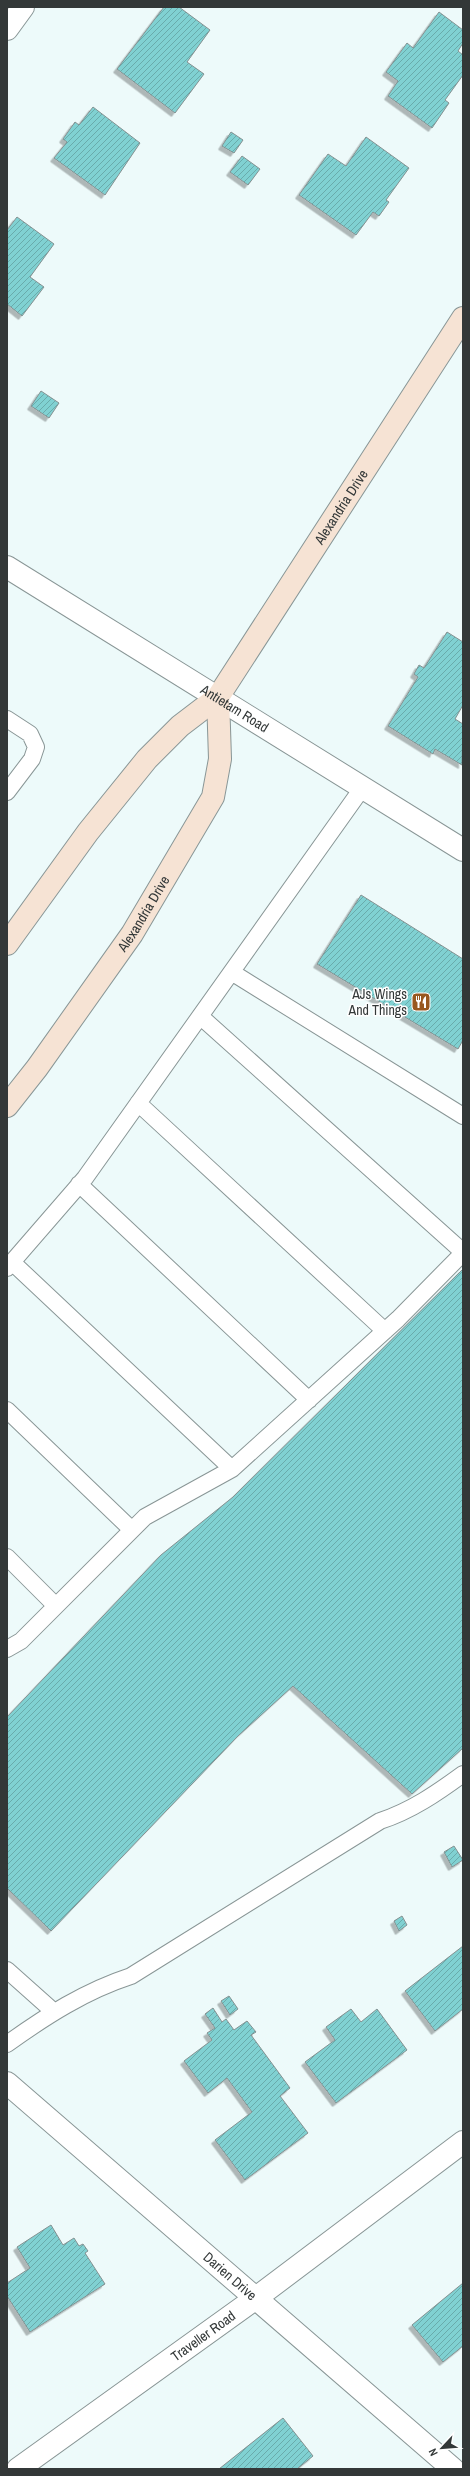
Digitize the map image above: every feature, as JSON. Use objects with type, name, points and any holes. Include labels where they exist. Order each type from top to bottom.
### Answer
[{"type":"main road","name":"Alexandria Drive","points":[[7,944],[88,832],[147,759],[180,726],[218,697],[463,318]]},
{"type":"main road","name":"Alexandria Drive","points":[[7,1106],[37,1068],[132,934],[213,797],[220,759],[218,697]]},
{"type":"street","points":[[7,29],[23,7]]},
{"type":"street","name":"Antietam Road","points":[[7,567],[463,850]]},
{"type":"street","name":"Darien Drive","points":[[7,2083],[453,2469]]},
{"type":"street","name":"Traveller Road","points":[[18,2469],[256,2298],[463,2142]]},
{"type":"lane","points":[[7,719],[30,734],[36,747],[32,758],[7,792]]},
{"type":"lane","points":[[232,1469],[9,1265],[80,1184],[200,1016],[233,973],[363,787]]},
{"type":"lane","points":[[233,973],[463,1116]]},
{"type":"lane","points":[[7,1649],[21,1641],[132,1530],[159,1508],[232,1469],[385,1331],[463,1252],[200,1016]]},
{"type":"lane","points":[[138,1103],[385,1331]]},
{"type":"lane","points":[[80,1184],[309,1400]]},
{"type":"lane","points":[[7,1410],[132,1530]]},
{"type":"lane","points":[[7,1557],[56,1606]]},
{"type":"lane","points":[[7,2044],[53,2011],[111,1982],[130,1976],[380,1821],[402,1814],[434,1795],[463,1774]]},
{"type":"lane","points":[[7,1970],[53,2011]]},
{"type":"building","points":[[164,7],[179,7],[210,30],[187,62],[204,74],[175,113],[117,69]]},
{"type":"building","points":[[439,12],[463,30],[463,43],[458,51],[463,55],[463,75],[445,100],[449,103],[432,128],[388,96],[398,81],[386,72],[407,43],[413,48]]},
{"type":"building","points":[[93,107],[140,143],[105,195],[54,158],[67,142],[63,139],[75,122],[79,125]]},
{"type":"building","points":[[231,132],[243,140],[234,153],[222,146]]},
{"type":"building","points":[[366,137],[409,168],[386,200],[389,202],[379,216],[373,212],[356,235],[299,195],[328,154],[346,166]]},
{"type":"building","points":[[242,156],[260,169],[248,185],[230,172]]},
{"type":"building","points":[[17,217],[54,244],[30,277],[44,287],[22,316],[7,304],[7,230]]},
{"type":"building","points":[[41,391],[59,403],[49,418],[31,406]]},
{"type":"building","points":[[447,632],[463,642],[463,705],[455,719],[463,724],[462,765],[435,749],[433,754],[388,726],[418,677],[414,674],[419,665],[424,668]]},
{"type":"building","name":"AJs Wings And Things","points":[[361,895],[463,959],[463,1040],[458,1049],[317,964]]},
{"type":"building","points":[[463,1269],[463,1748],[412,1794],[293,1686],[238,1736],[51,1931],[7,1888],[7,1717],[161,1555],[233,1497]]},
{"type":"building","points":[[454,1846],[463,1860],[452,1867],[444,1852]]},
{"type":"building","points":[[402,1916],[407,1925],[399,1931],[394,1921]]},
{"type":"building","points":[[463,1946],[463,2009],[435,2031],[405,1991]]},
{"type":"building","points":[[229,1996],[238,2009],[230,2015],[221,2001]]},
{"type":"building","points":[[213,2008],[222,2022],[226,2019],[234,2030],[247,2021],[256,2032],[251,2035],[290,2088],[280,2096],[308,2133],[245,2180],[215,2140],[252,2112],[227,2078],[208,2093],[184,2061],[212,2040],[207,2033],[215,2028],[205,2014]]},
{"type":"building","points":[[351,2009],[361,2022],[377,2009],[407,2050],[336,2103],[305,2062],[335,2040],[326,2027]]},
{"type":"building","points":[[51,2225],[63,2245],[74,2238],[79,2246],[83,2244],[88,2251],[85,2253],[105,2284],[30,2332],[7,2296],[7,2283],[30,2268],[17,2247]]},
{"type":"building","points":[[463,2283],[463,2346],[443,2362],[412,2325]]},
{"type":"building","points":[[283,2418],[313,2456],[297,2469],[219,2469]]},
{"type":"place","name":"AJs Wings And Things","points":[[421,1002]]}]
